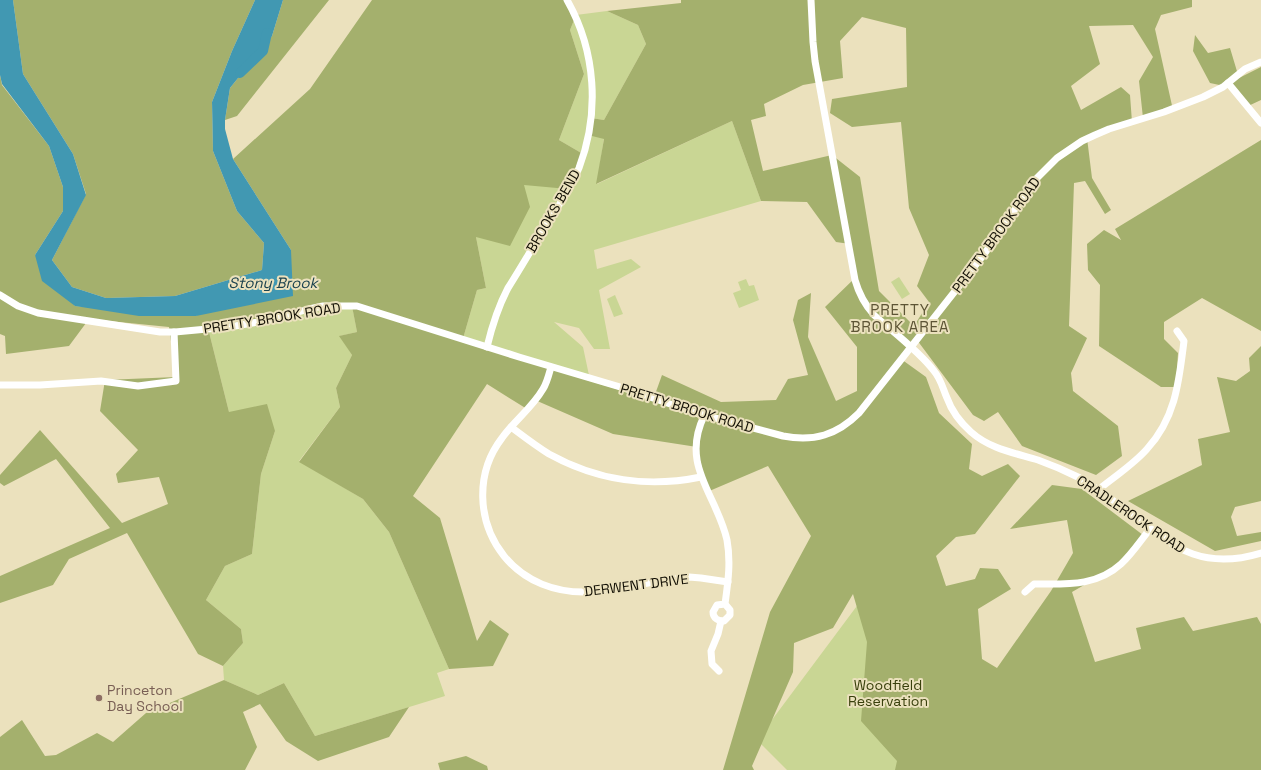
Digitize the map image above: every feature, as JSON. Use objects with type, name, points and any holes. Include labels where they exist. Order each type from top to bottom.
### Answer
[{"type":"street","name":"BROOKS BEND","points":[[487,347],[500,303],[573,180],[584,152],[588,135],[593,83],[582,34],[567,0]]},
{"type":"street","points":[[812,0],[815,61],[855,280],[860,295],[868,308],[911,348]]},
{"type":"street","name":"PRETTY BROOK ROAD","points":[[0,296],[18,306],[38,313],[145,330],[174,332],[247,325],[323,306],[357,306],[551,367],[627,389],[704,416],[783,436],[794,438],[818,437],[842,428],[859,413],[994,242],[1035,180],[1057,158],[1095,134],[1184,105],[1220,89],[1245,69],[1261,62]]},
{"type":"street","points":[[1228,83],[1261,124]]},
{"type":"street","points":[[1098,490],[1146,450],[1168,419],[1177,393],[1184,341],[1177,331]]},
{"type":"street","points":[[0,385],[40,385],[101,381],[138,386],[176,381],[174,332]]},
{"type":"street","name":"CRADLEROCK ROAD","points":[[911,348],[930,365],[940,379],[952,409],[958,418],[973,434],[993,446],[1037,460],[1067,472],[1098,490],[1181,549],[1204,557],[1229,560],[1261,553]]},
{"type":"street","name":"DERWENT DRIVE","points":[[551,367],[544,389],[500,440],[489,460],[483,483],[483,507],[485,519],[494,541],[507,560],[524,575],[534,581],[552,588],[576,592],[588,592],[689,577],[728,582]]},
{"type":"street","points":[[704,416],[698,436],[698,461],[701,477],[726,540],[730,564],[725,604]]},
{"type":"street","points":[[511,427],[549,454],[599,475],[652,483],[681,481],[701,477]]},
{"type":"street","points":[[1025,592],[1034,584],[1076,584],[1095,580],[1105,575],[1121,564],[1150,528]]},
{"type":"street","points":[[721,621],[716,619],[713,612],[717,605],[725,604]]},
{"type":"street","points":[[721,621],[726,619],[730,612],[729,607],[725,604]]},
{"type":"street","points":[[719,671],[712,664],[711,651],[718,634],[721,621]]},
{"type":"green space","points":[[13,0],[255,0],[232,51],[212,102],[213,151],[237,211],[264,243],[262,270],[175,296],[106,298],[72,287],[52,260],[86,194],[73,154],[23,74]]},
{"type":"green space","points":[[283,0],[329,0],[237,116],[225,120],[230,88],[272,36]]},
{"type":"green space","points":[[372,0],[569,0],[576,15],[570,30],[584,74],[559,140],[583,154],[568,189],[524,185],[530,207],[510,246],[476,237],[486,288],[477,290],[462,342],[653,400],[662,375],[721,402],[776,400],[788,379],[808,375],[793,320],[798,300],[811,293],[808,337],[836,401],[857,391],[857,347],[825,307],[856,277],[850,244],[836,242],[807,202],[761,201],[732,121],[596,184],[604,139],[588,135],[591,118],[604,120],[646,44],[638,25],[607,11],[681,3],[681,0],[1192,0],[1192,7],[1161,15],[1155,29],[1173,110],[1143,118],[1139,81],[1153,57],[1133,25],[1089,26],[1100,64],[1071,86],[1081,110],[1121,87],[1130,95],[1132,122],[1087,138],[1092,178],[1111,210],[1105,214],[1085,181],[1074,183],[1069,326],[1087,338],[1071,373],[1073,391],[1118,426],[1122,456],[1096,475],[1022,446],[998,412],[984,421],[973,415],[917,340],[901,359],[926,377],[939,413],[972,444],[969,469],[982,476],[1008,464],[1020,476],[975,534],[956,537],[936,556],[946,586],[975,579],[980,568],[998,569],[1011,589],[978,609],[982,659],[997,668],[1051,591],[1073,553],[1067,520],[1010,529],[1052,485],[1082,489],[1143,535],[1119,565],[1072,592],[1095,662],[1141,649],[1136,628],[1184,617],[1193,631],[1257,617],[1261,624],[1261,770],[895,770],[897,761],[861,721],[867,642],[853,594],[833,628],[794,643],[793,672],[752,766],[754,770],[723,770],[770,612],[811,536],[768,466],[707,492],[697,447],[613,434],[535,400],[527,409],[487,384],[413,496],[440,518],[477,641],[490,620],[509,634],[493,666],[449,669],[389,532],[363,499],[299,462],[340,407],[336,388],[352,355],[339,336],[357,332],[352,306],[340,304],[208,328],[229,412],[267,404],[275,431],[261,474],[252,554],[225,566],[206,600],[241,629],[243,643],[223,666],[198,654],[127,533],[69,559],[53,585],[0,603],[0,576],[110,528],[56,459],[4,486],[0,483],[0,475],[40,430],[122,523],[168,504],[159,477],[118,483],[116,474],[138,450],[100,411],[105,380],[176,377],[169,327],[89,319],[69,346],[6,354],[5,336],[0,334],[0,75],[2,85],[49,146],[63,187],[63,211],[35,255],[75,306],[196,316],[291,250],[233,159],[310,89]],"holes":[[[862,17],[906,28],[907,87],[832,99],[830,113],[852,127],[901,122],[909,208],[929,255],[917,286],[929,302],[914,326],[879,291],[860,177],[832,155],[763,171],[751,120],[766,116],[764,104],[803,85],[843,78],[840,41]]]},
{"type":"green space","points":[[607,11],[638,25],[646,44],[604,120],[591,118],[604,138],[597,184],[732,121],[761,201],[594,250],[597,269],[631,259],[641,267],[599,290],[610,349],[594,349],[579,328],[554,322],[583,347],[590,380],[462,342],[477,290],[486,288],[476,237],[524,185],[583,154],[559,140],[584,74],[570,30],[576,15]]},
{"type":"green space","points":[[1195,35],[1208,53],[1230,48],[1239,78],[1261,67],[1261,100],[1246,107],[1229,87],[1210,83],[1193,51]]},
{"type":"green space","points":[[1261,140],[1261,331],[1202,298],[1164,322],[1164,339],[1178,353],[1176,387],[1161,387],[1099,346],[1100,285],[1088,270],[1087,244],[1104,230],[1121,240],[1115,229]]},
{"type":"green space","points":[[899,277],[910,294],[902,299],[891,282]]},
{"type":"green space","points":[[746,279],[749,286],[754,285],[759,300],[739,308],[733,293],[741,290],[738,282]]},
{"type":"green space","points":[[615,295],[623,314],[614,317],[607,299]]},
{"type":"green space","points":[[340,304],[352,305],[357,332],[340,336],[352,355],[336,388],[340,407],[299,461],[363,499],[389,532],[449,669],[437,673],[445,696],[315,736],[284,683],[258,695],[224,680],[223,666],[243,643],[241,629],[206,600],[225,566],[252,554],[261,474],[275,431],[229,412],[208,328]]},
{"type":"green space","points":[[1261,346],[1261,501],[1235,507],[1231,517],[1237,536],[1261,532],[1261,541],[1215,551],[1128,501],[1202,465],[1198,439],[1230,432],[1217,377],[1236,381],[1250,371],[1249,358]]},
{"type":"green space","name":"Woodfield Reservation","points":[[877,579],[1026,714],[1261,770],[787,770],[757,740]]},
{"type":"green space","points":[[224,680],[258,695],[284,683],[315,736],[409,707],[389,737],[318,761],[286,741],[260,704],[243,712],[257,747],[245,770],[0,770],[0,737],[22,720],[45,756],[56,755],[97,733],[113,742],[146,713]]},
{"type":"green space","points":[[466,756],[487,766],[488,770],[440,770],[438,763]]},
{"type":"water","name":"Stony Brook","points":[[0,0],[13,0],[23,74],[73,154],[86,195],[52,260],[72,287],[106,298],[175,296],[262,270],[264,243],[237,211],[213,151],[212,102],[232,51],[255,0],[283,0],[272,36],[230,88],[225,129],[233,159],[291,250],[293,296],[196,316],[139,316],[75,306],[42,281],[35,255],[63,211],[63,187],[49,146],[2,84],[0,75]]},
{"type":"waterway","name":"Stony Brook","points":[[240,73],[263,51],[267,33]]},
{"type":"place","name":"Princeton Day School","points":[[99,698]]},
{"type":"district","name":"PRETTY BROOK AREA","points":[[900,318]]}]
